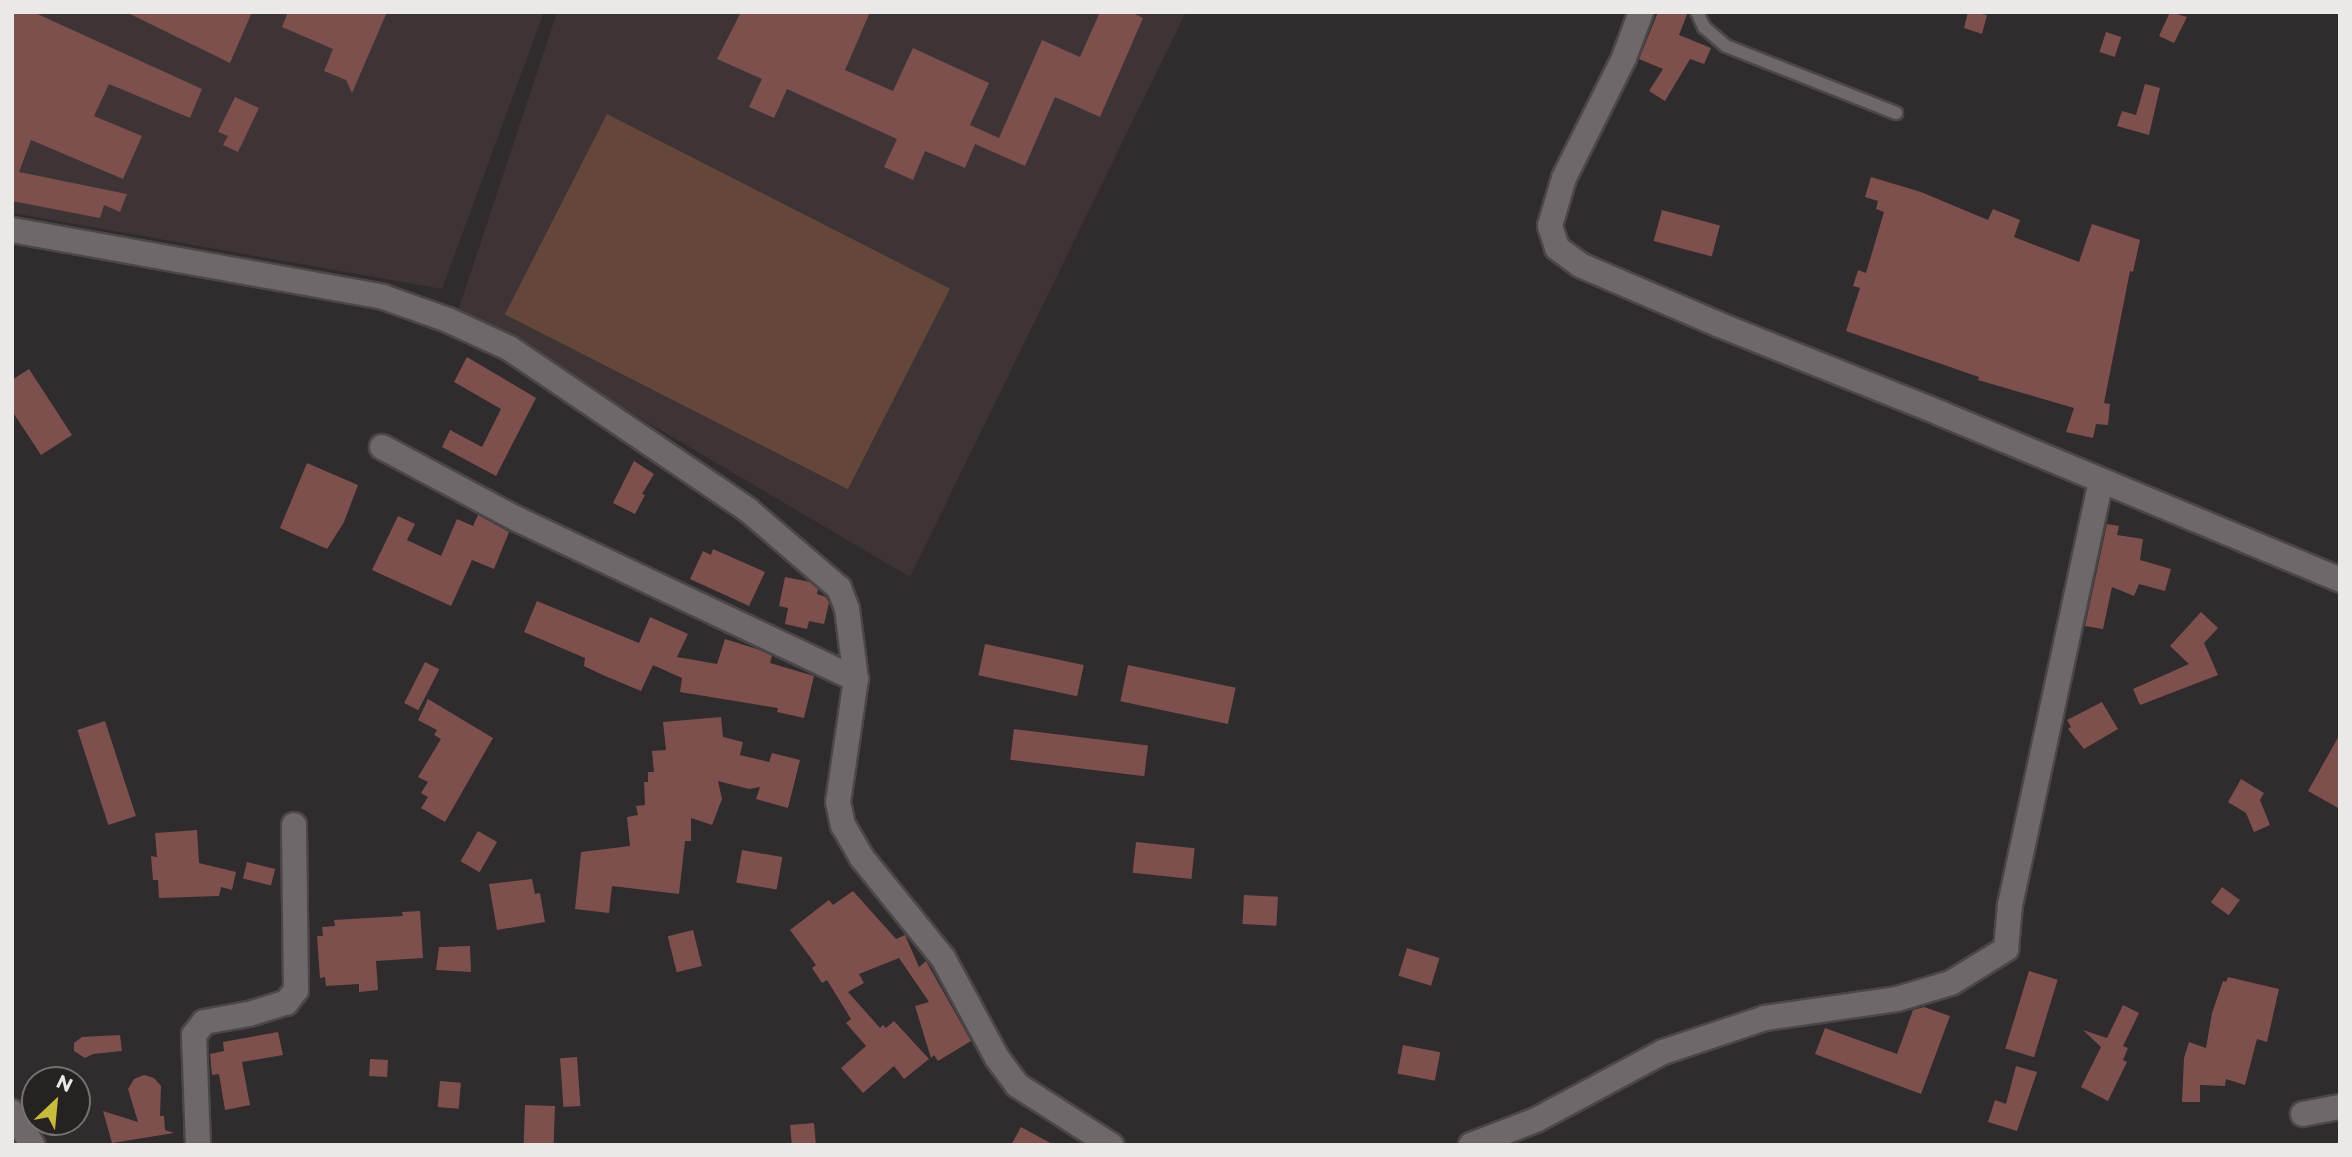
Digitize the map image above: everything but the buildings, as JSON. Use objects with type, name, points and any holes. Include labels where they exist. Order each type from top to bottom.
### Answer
[{"type":"street","points":[[1641,12],[1624,58],[1564,178],[1550,226],[1557,248],[1580,265],[1720,326],[2340,580]]},
{"type":"street","points":[[12,230],[383,297],[448,320],[509,348],[748,510],[839,588],[848,609],[856,678],[838,802],[843,825],[862,858],[943,958],[998,1058],[1017,1085],[1111,1145]]},
{"type":"street","points":[[382,447],[517,519],[856,678]]},
{"type":"street","points":[[1471,1145],[1536,1120],[1663,1052],[1765,1018],[1896,999],[1951,983],[2006,949],[2010,905],[2101,481]]},
{"type":"street","points":[[198,1145],[194,1035],[204,1022],[249,1014],[286,1003],[296,990],[294,825]]},
{"type":"street","points":[[2303,1114],[2340,1107]]},
{"type":"street","points":[[12,1112],[33,1145]]},
{"type":"lane","points":[[1696,12],[1703,27],[1726,46],[1896,113]]},
{"type":"shaded area","points":[[12,12],[544,12],[442,289],[12,213]]},
{"type":"shaded area","points":[[557,12],[1186,12],[910,577],[458,311]]},
{"type":"shaded area","points":[[607,114],[950,289],[848,489],[505,314]]}]
